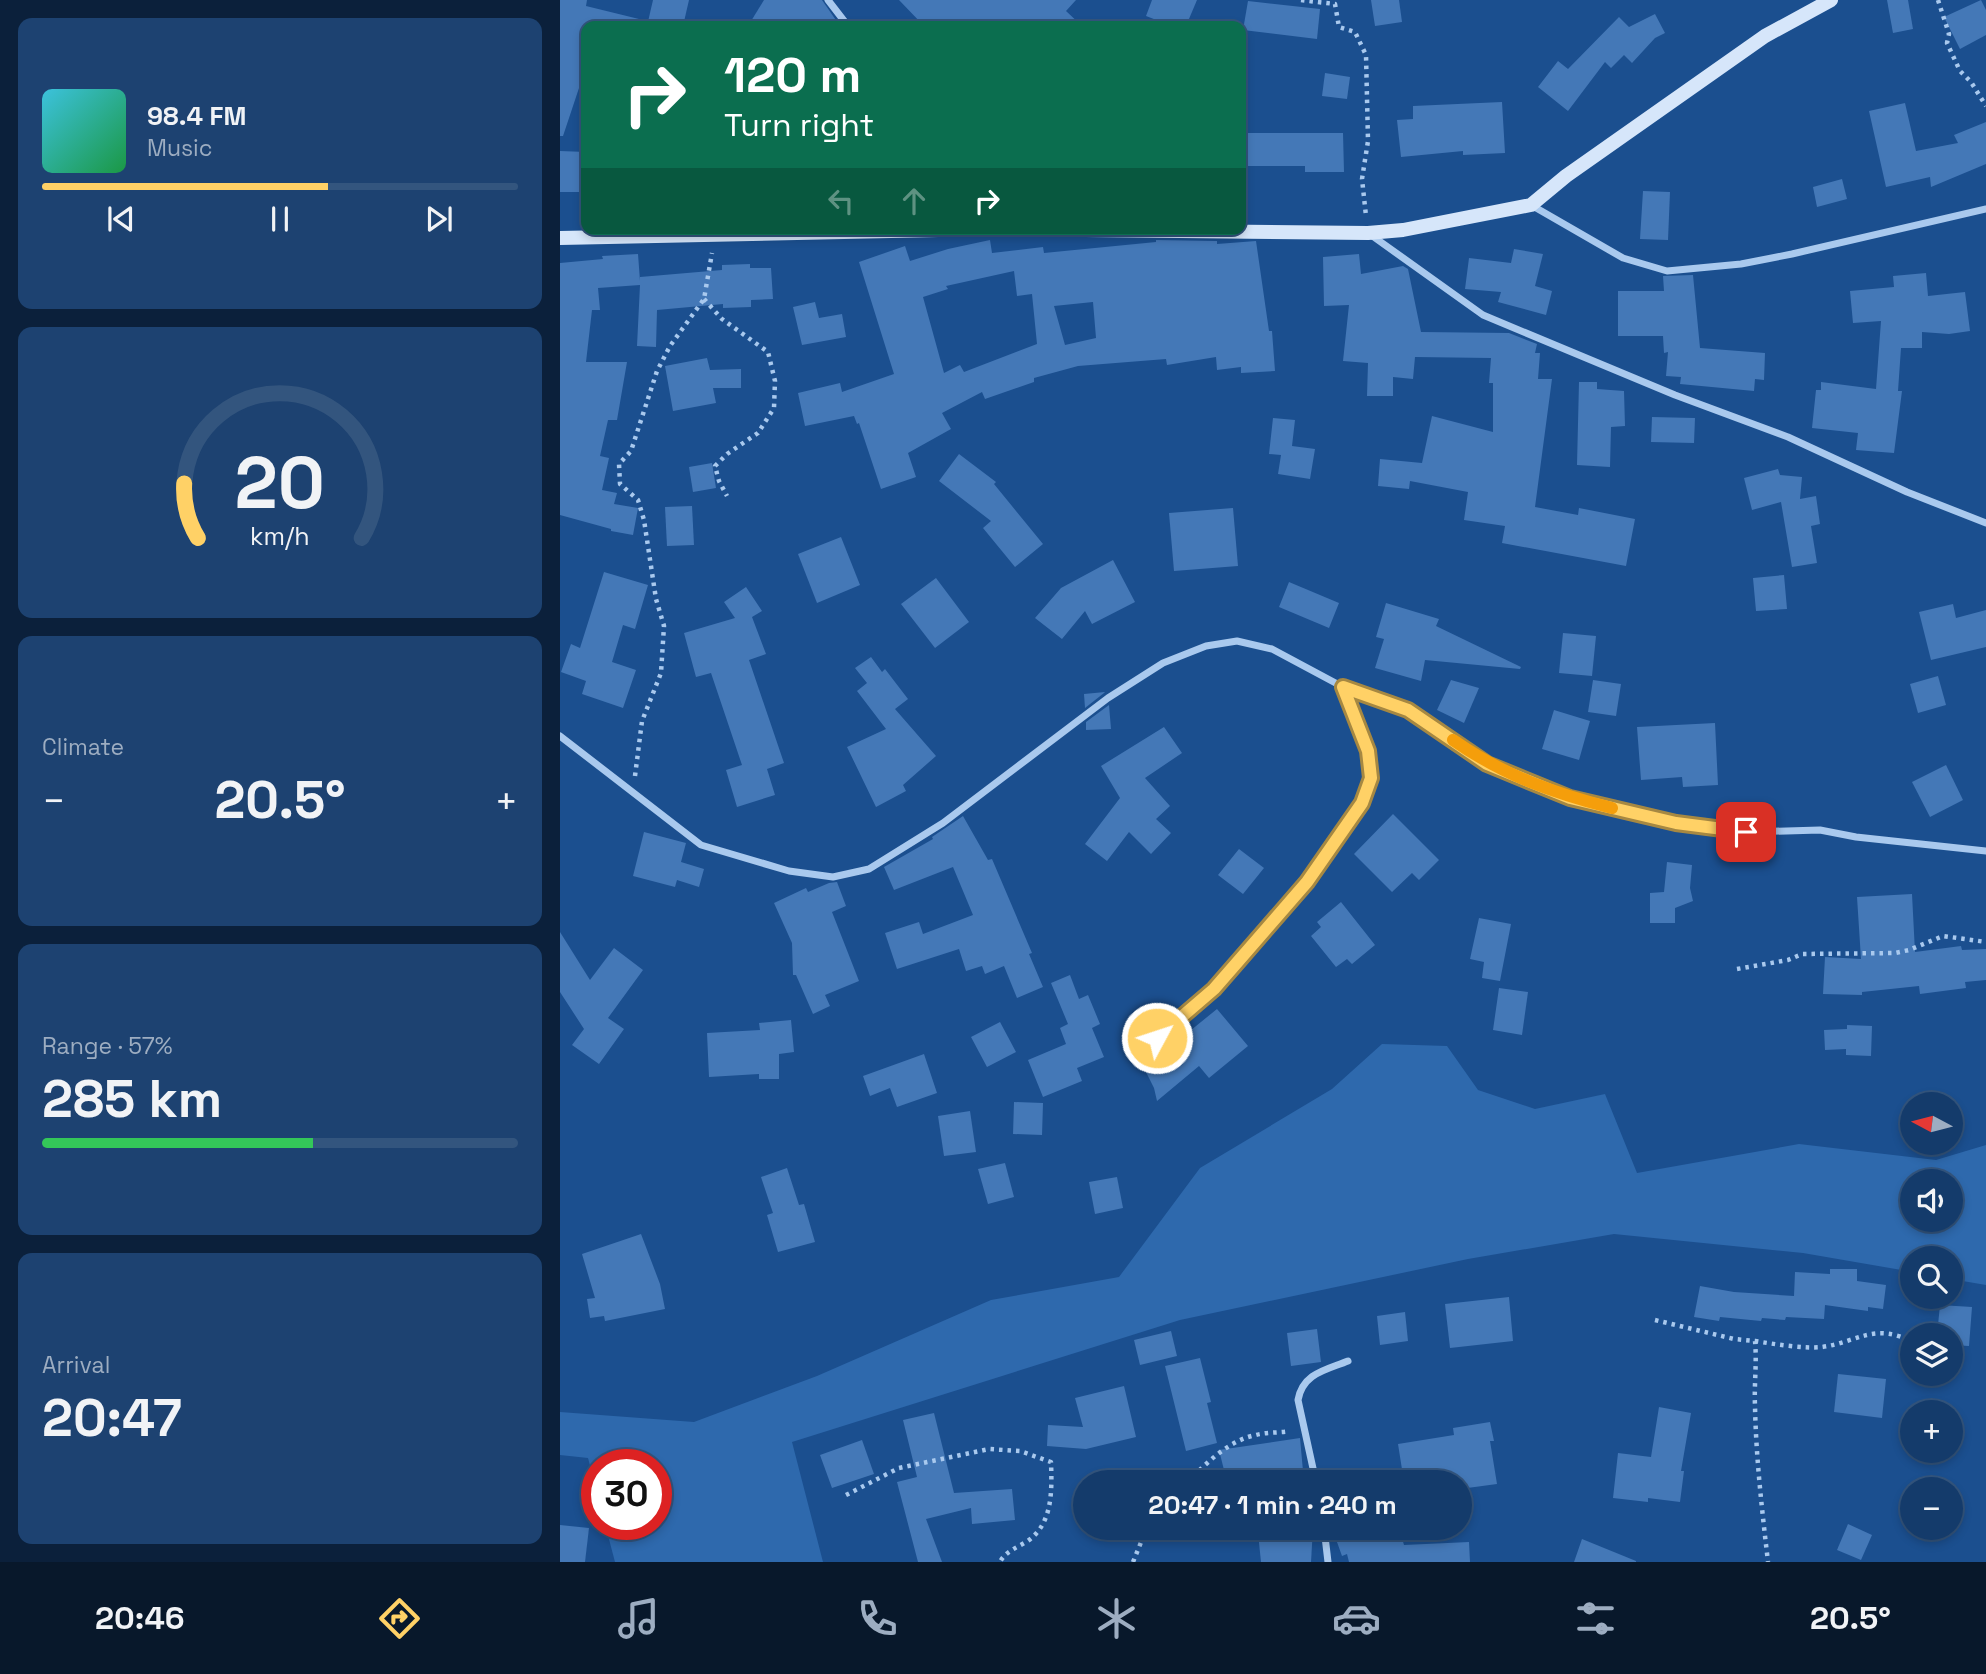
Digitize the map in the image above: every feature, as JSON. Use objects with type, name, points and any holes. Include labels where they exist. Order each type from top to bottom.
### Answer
[{"type":"main road","points":[[1246,232],[1367,233],[1404,230],[1531,205],[1576,169],[1765,36],[1831,0]]},
{"type":"main road","points":[[560,238],[653,235]]},
{"type":"street","points":[[828,0],[844,21]]},
{"type":"street","points":[[1531,205],[1623,258],[1667,271],[1741,264],[1779,257],[1986,209]]},
{"type":"street","points":[[1367,233],[1483,315],[1675,395],[1788,437],[1907,492],[1986,523]]},
{"type":"street","points":[[560,736],[701,845],[789,871],[833,877],[869,869],[933,829],[1108,698],[1163,663],[1206,646],[1237,640],[1272,649],[1343,687],[1408,710],[1487,764],[1570,798],[1676,823],[1714,829],[1774,832],[1820,830],[1856,837],[1986,851]]},
{"type":"street","points":[[1157,1038],[1214,989],[1307,882],[1362,803],[1371,778],[1368,751],[1343,687]]},
{"type":"street","points":[[1314,1470],[1298,1400],[1300,1388],[1308,1378],[1348,1361]]},
{"type":"street","points":[[1325,1540],[1328,1562]]},
{"type":"path","points":[[1301,0],[1335,5],[1339,27],[1355,32],[1366,55],[1368,141],[1362,179],[1367,233]]},
{"type":"path","points":[[1938,0],[1950,34],[1947,43],[1960,71],[1986,106]]},
{"type":"path","points":[[633,794],[642,721],[661,673],[664,626],[656,599],[638,500],[620,484],[619,464],[631,451],[657,371],[670,346],[704,299],[715,235]]},
{"type":"path","points":[[704,299],[722,319],[768,352],[775,381],[774,408],[758,433],[727,454],[715,466],[727,496]]},
{"type":"path","points":[[1737,969],[1787,960],[1802,954],[1895,953],[1943,936],[1986,942]]},
{"type":"path","points":[[1655,1320],[1734,1339],[1821,1347],[1856,1336],[1882,1332],[1900,1338]]},
{"type":"path","points":[[1755,1341],[1757,1476],[1768,1562]]},
{"type":"path","points":[[1199,1470],[1230,1445],[1255,1435],[1305,1427]]},
{"type":"path","points":[[846,1495],[899,1468],[989,1450],[1020,1451],[1051,1462],[1052,1491],[1045,1524],[1030,1539],[1004,1555],[1000,1562]]},
{"type":"path","points":[[1133,1562],[1142,1540]]},
{"type":"shaded area","points":[[1382,1044],[1447,1046],[1478,1090],[1535,1109],[1605,1094],[1637,1173],[1799,1144],[1936,1160],[1964,1155],[1964,1152],[1986,1145],[1986,1285],[1963,1281],[1963,1246],[1900,1246],[1900,1270],[1803,1253],[1614,1234],[1468,1259],[1180,1320],[792,1442],[823,1562],[615,1562],[609,1540],[672,1540],[672,1449],[581,1449],[581,1457],[560,1455],[560,1412],[694,1422],[817,1376],[991,1300],[1119,1277],[1200,1168],[1332,1089]]},
{"type":"building","points":[[560,0],[587,0],[586,6],[639,19],[581,21],[581,85],[563,136],[560,136]]},
{"type":"building","points":[[653,0],[689,0],[684,21],[648,21]]},
{"type":"building","points":[[764,0],[822,0],[837,21],[751,21]]},
{"type":"building","points":[[899,0],[1076,0],[1066,11],[1077,21],[919,21]]},
{"type":"building","points":[[1152,0],[1197,0],[1188,21],[1159,21],[1146,16]]},
{"type":"building","points":[[1371,0],[1399,0],[1402,22],[1375,26]]},
{"type":"building","points":[[1887,0],[1908,0],[1913,29],[1893,33]]},
{"type":"building","points":[[1981,0],[1986,10],[1986,35],[1960,49],[1944,17]]},
{"type":"building","points":[[1248,1],[1320,9],[1317,39],[1246,30]]},
{"type":"building","points":[[1655,14],[1665,33],[1655,38],[1632,63],[1624,55],[1611,68],[1605,62],[1568,111],[1538,87],[1558,61],[1568,69],[1619,17],[1629,27]]},
{"type":"building","points":[[1325,73],[1350,77],[1347,99],[1322,96]]},
{"type":"building","points":[[1502,102],[1505,153],[1463,155],[1463,151],[1401,157],[1397,120],[1413,119],[1413,106]]},
{"type":"building","points":[[1905,103],[1916,151],[1958,143],[1954,135],[1986,122],[1986,164],[1931,187],[1930,177],[1886,187],[1869,111]]},
{"type":"building","points":[[1246,133],[1343,133],[1344,172],[1305,172],[1305,166],[1246,166]]},
{"type":"building","points":[[560,151],[581,152],[581,192],[560,192]]},
{"type":"building","points":[[1842,179],[1847,199],[1817,207],[1813,187]]},
{"type":"building","points":[[1643,191],[1670,192],[1668,240],[1640,239]]},
{"type":"building","points":[[990,240],[992,253],[1043,247],[1044,253],[1156,240],[1217,241],[1217,244],[1256,241],[1269,331],[1272,331],[1275,371],[1241,373],[1241,367],[1217,370],[1216,357],[1167,365],[1166,359],[1078,366],[1034,378],[1034,382],[985,399],[982,392],[942,413],[951,429],[908,453],[916,477],[881,489],[859,423],[857,424],[854,416],[805,426],[798,393],[840,383],[842,392],[894,374],[859,262],[905,246],[910,261]],"holes":[[[1014,271],[1017,296],[1032,294],[1037,344],[964,372],[960,365],[944,373],[923,297],[948,289],[946,286]],[[1093,302],[1096,338],[1065,345],[1054,306]]]},
{"type":"building","points":[[1514,249],[1543,254],[1535,286],[1552,291],[1546,315],[1498,302],[1501,292],[1465,289],[1469,258],[1511,263]]},
{"type":"building","points":[[638,254],[640,281],[640,277],[722,270],[722,265],[750,264],[750,268],[771,268],[773,299],[751,300],[751,307],[723,308],[723,304],[657,310],[656,347],[637,346],[640,285],[598,288],[600,310],[592,310],[586,362],[627,362],[617,420],[608,420],[600,456],[609,458],[602,490],[617,493],[614,504],[638,508],[633,535],[560,515],[560,263],[603,259],[602,256]]},
{"type":"building","points":[[1359,254],[1361,274],[1403,266],[1408,269],[1421,332],[1509,333],[1537,344],[1535,353],[1540,353],[1538,379],[1552,379],[1535,507],[1578,515],[1579,508],[1635,519],[1626,566],[1502,543],[1505,526],[1464,520],[1468,492],[1410,481],[1409,489],[1378,486],[1380,459],[1422,463],[1432,416],[1493,432],[1493,383],[1489,383],[1491,358],[1415,357],[1413,379],[1393,377],[1393,396],[1367,396],[1368,363],[1343,361],[1349,305],[1324,306],[1323,257]]},
{"type":"building","points":[[1926,273],[1928,296],[1965,292],[1970,331],[1949,334],[1922,332],[1922,348],[1901,348],[1898,391],[1902,391],[1894,453],[1856,450],[1858,433],[1812,428],[1816,390],[1821,390],[1821,382],[1876,389],[1881,321],[1853,323],[1850,291],[1894,287],[1893,276]]},
{"type":"building","points":[[1693,275],[1700,348],[1765,353],[1764,380],[1755,379],[1754,391],[1680,384],[1681,377],[1666,376],[1668,352],[1664,353],[1663,336],[1618,336],[1618,291],[1664,291],[1663,276]]},
{"type":"building","points":[[815,302],[819,318],[842,314],[846,337],[802,345],[793,307]]},
{"type":"building","points":[[707,358],[710,370],[741,369],[741,388],[713,388],[716,403],[673,411],[665,366]]},
{"type":"building","points":[[1579,382],[1597,382],[1597,389],[1624,391],[1625,426],[1611,427],[1610,467],[1577,465]]},
{"type":"building","points":[[1652,417],[1695,418],[1694,443],[1651,442]]},
{"type":"building","points":[[1273,418],[1295,420],[1292,446],[1315,449],[1310,479],[1278,474],[1281,455],[1269,454]]},
{"type":"building","points":[[959,454],[996,482],[994,484],[1043,544],[1015,567],[983,528],[991,521],[939,481]]},
{"type":"building","points":[[712,463],[716,488],[693,492],[689,467]]},
{"type":"building","points":[[1778,469],[1780,475],[1802,477],[1800,499],[1816,496],[1820,524],[1811,526],[1817,563],[1792,567],[1781,502],[1752,510],[1744,478]]},
{"type":"building","points":[[692,506],[694,545],[667,546],[665,507]]},
{"type":"building","points":[[1233,508],[1238,566],[1174,571],[1169,513]]},
{"type":"building","points":[[841,537],[860,585],[817,603],[798,554]]},
{"type":"building","points":[[1113,560],[1135,602],[1092,624],[1085,611],[1062,639],[1035,618],[1061,588]]},
{"type":"building","points":[[604,572],[648,585],[635,629],[623,625],[612,662],[636,670],[623,708],[582,694],[586,681],[561,672],[571,644],[580,648]]},
{"type":"building","points":[[1784,575],[1787,609],[1756,611],[1753,578]]},
{"type":"building","points":[[936,578],[969,622],[935,648],[901,604]]},
{"type":"building","points":[[1289,582],[1339,603],[1329,628],[1279,607]]},
{"type":"building","points":[[746,587],[762,611],[752,617],[766,654],[749,660],[784,763],[767,769],[775,795],[737,807],[726,770],[742,765],[711,673],[696,677],[684,633],[735,618],[724,602]]},
{"type":"building","points":[[1386,603],[1439,619],[1436,626],[1521,667],[1425,660],[1421,681],[1375,668],[1384,639],[1376,637]]},
{"type":"building","points":[[1953,604],[1956,618],[1986,610],[1986,647],[1931,660],[1919,612]]},
{"type":"building","points":[[1563,633],[1596,636],[1592,676],[1559,673]]},
{"type":"building","points":[[871,657],[882,672],[885,669],[908,699],[895,709],[936,756],[903,785],[906,791],[876,807],[847,747],[886,729],[857,691],[867,683],[855,668]]},
{"type":"building","points":[[1938,676],[1946,705],[1918,713],[1910,684]]},
{"type":"building","points":[[1451,680],[1479,688],[1464,723],[1437,710]]},
{"type":"building","points":[[1593,680],[1621,684],[1616,716],[1588,712]]},
{"type":"building","points":[[1104,693],[1085,708],[1084,694]]},
{"type":"building","points":[[1109,705],[1111,729],[1086,730],[1086,722]]},
{"type":"building","points":[[1554,710],[1590,721],[1579,760],[1542,749]]},
{"type":"building","points":[[1715,723],[1718,785],[1683,787],[1682,777],[1641,780],[1637,727]]},
{"type":"building","points":[[1164,727],[1182,753],[1145,778],[1170,806],[1156,819],[1171,833],[1151,854],[1129,832],[1107,861],[1085,844],[1120,798],[1101,766]]},
{"type":"building","points":[[1946,765],[1963,800],[1930,817],[1912,782]]},
{"type":"building","points":[[1393,814],[1439,860],[1419,880],[1412,873],[1392,892],[1354,854]]},
{"type":"building","points":[[963,816],[988,860],[992,859],[1032,953],[1029,954],[1043,987],[1017,998],[1004,966],[985,974],[982,966],[966,971],[959,949],[897,969],[885,933],[919,922],[923,934],[973,915],[953,867],[894,890],[884,867],[933,839],[932,837]]},
{"type":"building","points":[[644,832],[686,843],[681,862],[704,869],[699,887],[677,880],[675,887],[633,876]]},
{"type":"building","points":[[1239,849],[1264,868],[1243,894],[1218,875]]},
{"type":"building","points":[[1667,862],[1692,865],[1690,888],[1693,901],[1675,908],[1675,923],[1650,923],[1650,893],[1664,892]]},
{"type":"building","points":[[837,882],[846,906],[832,912],[859,981],[825,995],[830,1006],[813,1014],[796,975],[793,975],[792,943],[774,903],[806,888],[808,892]]},
{"type":"building","points":[[1912,894],[1915,952],[1961,946],[1962,950],[1986,949],[1986,980],[1965,982],[1966,988],[1920,994],[1919,986],[1862,992],[1862,995],[1823,994],[1825,957],[1861,959],[1857,897]]},
{"type":"building","points":[[1341,902],[1375,945],[1352,964],[1347,959],[1336,967],[1311,936],[1321,927],[1317,922]]},
{"type":"building","points":[[1479,918],[1511,924],[1500,981],[1482,978],[1484,962],[1470,959]]},
{"type":"building","points":[[560,932],[590,980],[614,948],[643,970],[608,1018],[624,1029],[599,1064],[572,1045],[584,1029],[560,992]]},
{"type":"building","points":[[1070,975],[1079,999],[1088,995],[1100,1024],[1092,1028],[1104,1057],[1077,1068],[1082,1081],[1043,1097],[1028,1060],[1066,1044],[1060,1028],[1068,1024],[1051,983]]},
{"type":"building","points":[[1499,988],[1528,992],[1522,1035],[1493,1030]]},
{"type":"building","points":[[1217,1009],[1248,1046],[1209,1078],[1199,1066],[1157,1101],[1154,1088],[1139,1058],[1162,1047],[1164,1052]]},
{"type":"building","points":[[791,1020],[794,1052],[779,1054],[779,1079],[759,1079],[759,1074],[709,1077],[707,1033],[760,1030],[759,1023]]},
{"type":"building","points":[[1000,1022],[1016,1052],[987,1067],[971,1037]]},
{"type":"building","points":[[1847,1025],[1872,1026],[1871,1056],[1846,1055],[1846,1049],[1825,1050],[1824,1030],[1847,1029]]},
{"type":"building","points":[[924,1054],[937,1093],[897,1107],[890,1088],[870,1096],[863,1076]]},
{"type":"building","points":[[1014,1102],[1043,1103],[1042,1135],[1013,1134]]},
{"type":"building","points":[[970,1111],[976,1152],[944,1156],[938,1116]]},
{"type":"building","points":[[1005,1163],[1014,1197],[988,1204],[978,1169]]},
{"type":"building","points":[[787,1168],[799,1205],[804,1204],[815,1242],[778,1252],[767,1215],[773,1213],[761,1177]]},
{"type":"building","points":[[1117,1177],[1123,1208],[1095,1214],[1089,1182]]},
{"type":"building","points":[[641,1234],[660,1284],[665,1309],[605,1321],[604,1316],[590,1318],[587,1299],[595,1298],[582,1254]]},
{"type":"building","points":[[1830,1269],[1857,1269],[1857,1281],[1886,1285],[1883,1309],[1868,1307],[1868,1311],[1825,1305],[1824,1319],[1786,1317],[1785,1320],[1762,1318],[1761,1321],[1720,1317],[1719,1321],[1694,1317],[1700,1286],[1734,1292],[1794,1296],[1795,1272],[1830,1274]]},
{"type":"building","points":[[1509,1297],[1513,1341],[1450,1348],[1445,1304]]},
{"type":"building","points":[[1972,1307],[1969,1346],[1963,1346],[1963,1323],[1938,1323],[1940,1309]]},
{"type":"building","points":[[1405,1312],[1408,1341],[1380,1345],[1377,1316]]},
{"type":"building","points":[[1317,1329],[1321,1362],[1291,1366],[1287,1333]]},
{"type":"building","points":[[1171,1331],[1177,1356],[1140,1365],[1134,1340]]},
{"type":"building","points":[[1200,1358],[1211,1402],[1207,1403],[1217,1443],[1186,1451],[1165,1366]]},
{"type":"building","points":[[1838,1374],[1886,1379],[1882,1418],[1834,1412]]},
{"type":"building","points":[[1124,1386],[1136,1437],[1086,1449],[1047,1446],[1048,1425],[1083,1427],[1075,1398]]},
{"type":"building","points":[[1659,1407],[1691,1413],[1681,1471],[1684,1471],[1680,1502],[1613,1498],[1618,1453],[1651,1457]]},
{"type":"building","points":[[934,1413],[954,1493],[1012,1489],[1015,1520],[972,1524],[971,1508],[926,1519],[942,1562],[918,1562],[897,1482],[917,1477],[903,1420]]},
{"type":"building","points":[[1490,1422],[1494,1441],[1490,1441],[1497,1484],[1472,1487],[1472,1470],[1402,1470],[1398,1444],[1454,1435],[1453,1428]]},
{"type":"building","points":[[1300,1438],[1303,1470],[1224,1470],[1219,1450]]},
{"type":"building","points":[[862,1440],[874,1474],[832,1488],[820,1455]]},
{"type":"building","points":[[1848,1524],[1872,1535],[1861,1560],[1837,1550]]},
{"type":"building","points":[[560,1525],[581,1527],[581,1540],[588,1540],[585,1562],[560,1562]]},
{"type":"building","points":[[1582,1539],[1636,1561],[1636,1562],[1574,1562]]},
{"type":"building","points":[[1259,1540],[1312,1540],[1311,1562],[1261,1562]]},
{"type":"building","points":[[1336,1540],[1403,1540],[1404,1545],[1469,1542],[1470,1562],[1349,1562],[1347,1554],[1342,1556]]},
{"type":"slow traffic","points":[[1453,740],[1487,764],[1570,798],[1612,808]]},
{"type":"route","points":[[1157,1038],[1214,989],[1307,882],[1362,803],[1371,778],[1368,751],[1343,687],[1408,710],[1487,764],[1570,798],[1676,823],[1746,832]]}]
